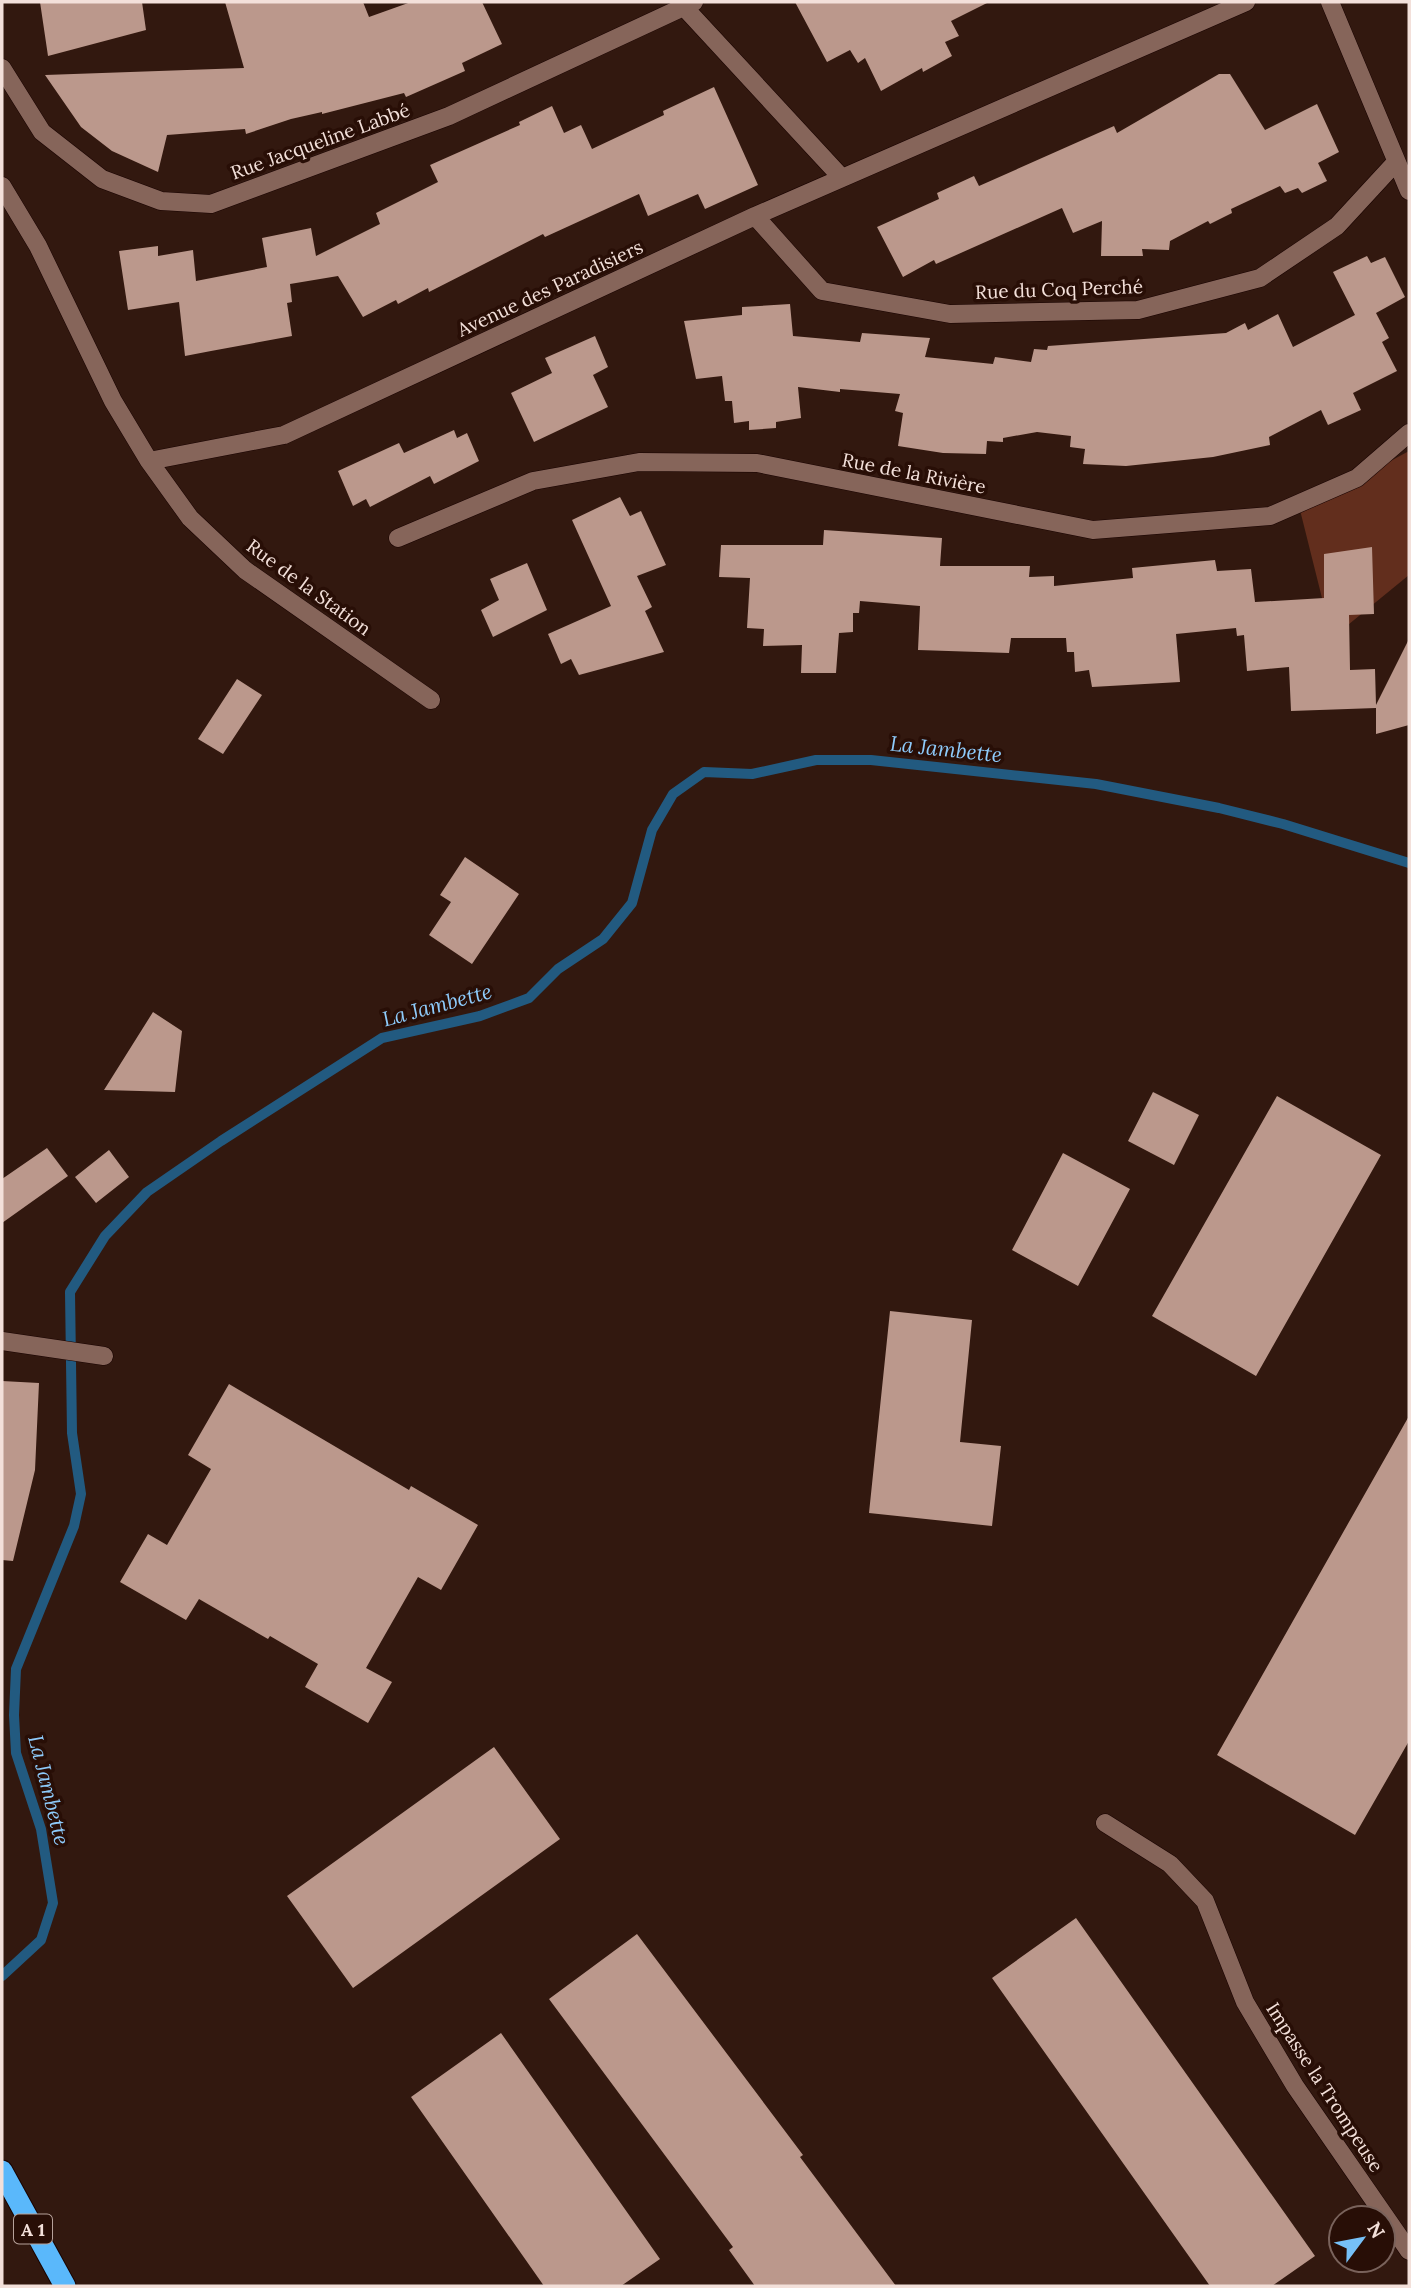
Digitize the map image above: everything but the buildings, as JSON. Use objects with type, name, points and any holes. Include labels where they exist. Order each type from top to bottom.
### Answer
[{"type":"highway","name":"A 1","points":[[2,2171],[65,2286]]},
{"type":"street","name":"Avenue des Paradisiers","points":[[149,461],[284,435],[755,216],[1246,2]]},
{"type":"street","points":[[1330,2],[1409,191]]},
{"type":"street","name":"Rue Jacqueline Labbé","points":[[2,68],[42,132],[102,179],[161,201],[211,204],[449,116],[689,5],[842,178]]},
{"type":"street","name":"Rue du Coq Perché","points":[[755,216],[822,291],[950,314],[1138,310],[1260,278],[1337,226],[1395,162]]},
{"type":"street","points":[[2,186],[38,246],[113,401],[149,461]]},
{"type":"street","name":"Rue de la Rivière","points":[[398,538],[533,481],[639,462],[757,463],[1093,530],[1270,516],[1357,478],[1409,433]]},
{"type":"street","name":"Rue de la Station","points":[[149,461],[190,518],[245,570],[431,700]]},
{"type":"street","points":[[2,1341],[104,1356]]},
{"type":"street","name":"Impasse la Trompeuse","points":[[1105,1823],[1170,1864],[1205,1901],[1245,2003],[1295,2086],[1409,2251]]},
{"type":"shaded area","points":[[1409,451],[1409,575],[1332,638],[1300,510]]},
{"type":"waterway","name":"La Jambette","points":[[2,1976],[41,1940],[53,1903],[41,1829],[16,1753],[14,1715],[16,1669],[74,1526],[81,1494],[72,1433],[70,1292],[105,1236],[147,1192],[382,1038],[480,1016],[529,998],[558,969],[603,939],[632,903],[652,830],[673,794],[704,772],[752,774],[816,760],[871,760],[1096,784],[1219,808],[1283,824],[1409,863]]}]
